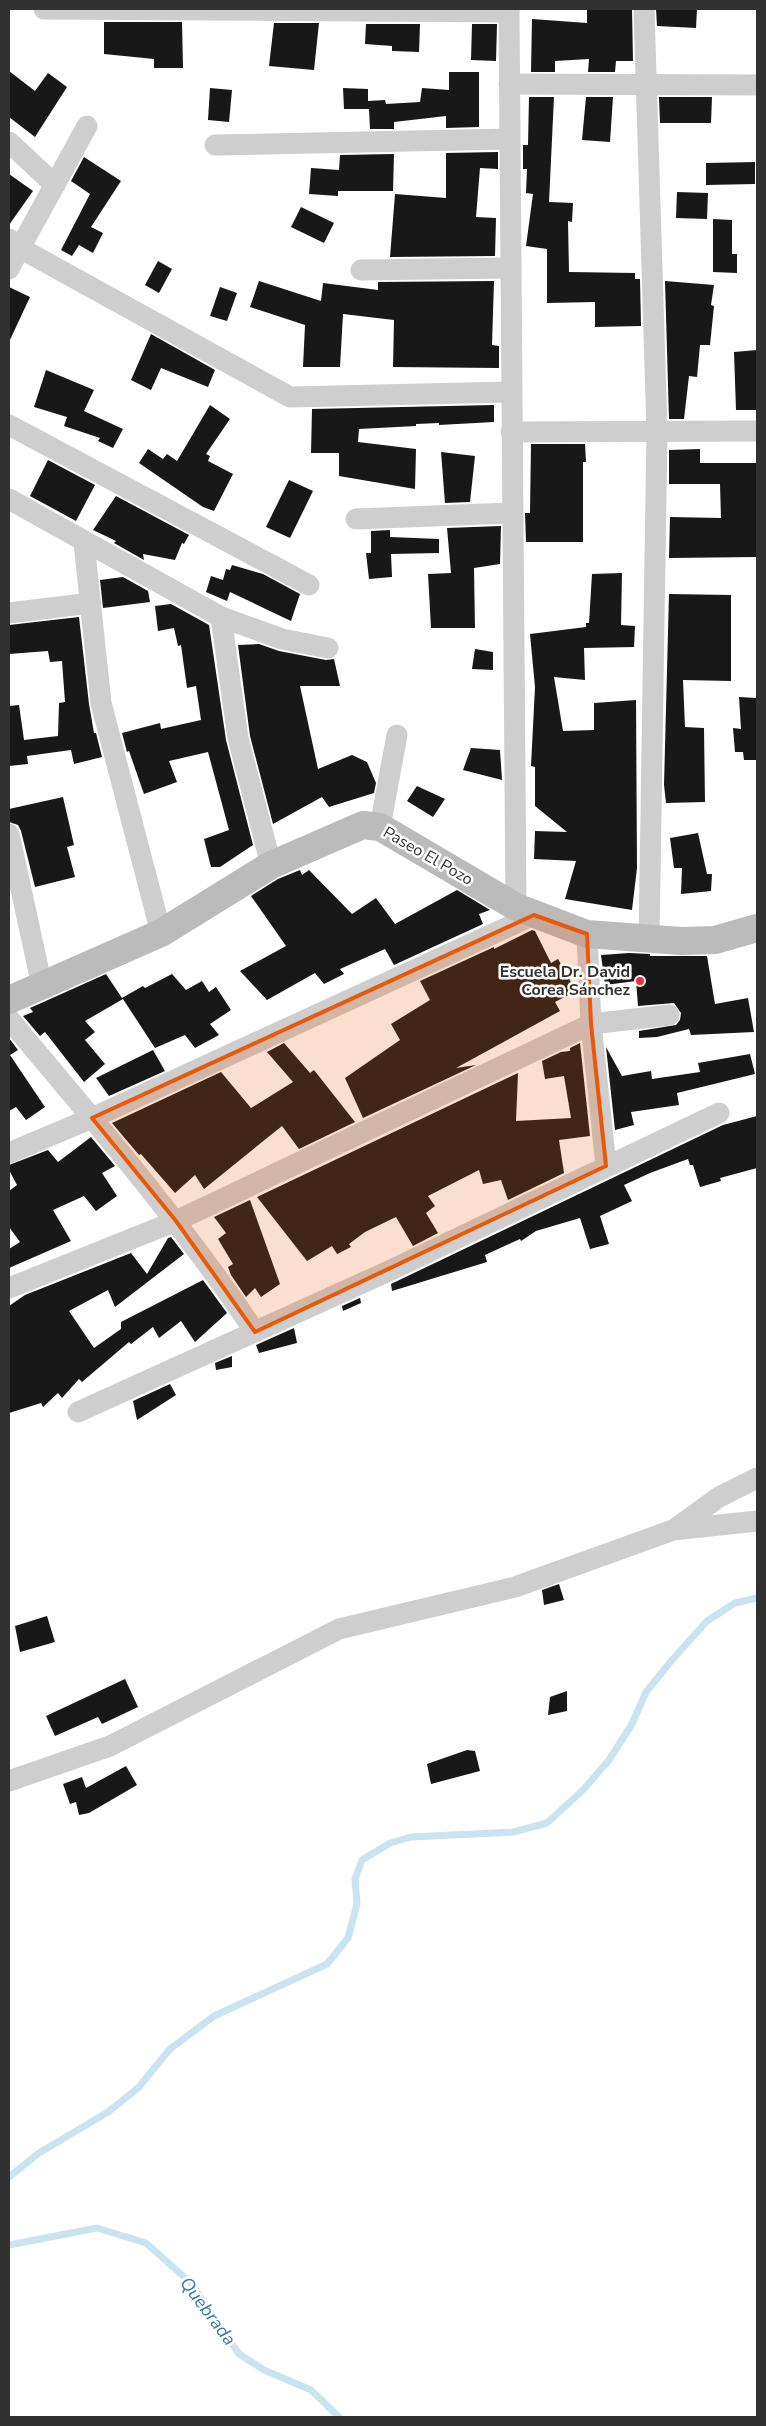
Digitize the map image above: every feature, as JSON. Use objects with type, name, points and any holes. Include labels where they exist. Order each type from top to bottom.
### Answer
[{"type":"street","points":[[9,1153],[92,1118],[525,911],[511,513],[509,11],[44,9]]},
{"type":"street","points":[[644,9],[644,84],[657,431],[649,940]]},
{"type":"street","points":[[509,84],[757,85]]},
{"type":"street","points":[[9,269],[14,243],[55,185],[87,126]]},
{"type":"street","points":[[215,145],[509,139]]},
{"type":"street","points":[[9,142],[55,185]]},
{"type":"street","points":[[14,243],[290,397],[510,392]]},
{"type":"street","points":[[361,270],[510,268]]},
{"type":"street","points":[[9,425],[308,585]]},
{"type":"street","points":[[511,432],[757,431]]},
{"type":"street","points":[[9,499],[84,543],[221,617],[282,640],[328,648]]},
{"type":"street","points":[[356,519],[511,513]]},
{"type":"street","points":[[84,543],[101,703],[161,933]]},
{"type":"street","points":[[9,613],[91,603]]},
{"type":"street","points":[[221,617],[238,738],[271,865]]},
{"type":"street","points":[[380,827],[397,735]]},
{"type":"street","name":"Paseo El Pozo","points":[[9,1000],[161,933],[271,865],[363,825],[380,827],[525,911],[587,934],[649,940],[716,940],[756,934]]},
{"type":"street","points":[[9,834],[42,986]]},
{"type":"street","points":[[587,934],[591,1024],[606,1166]]},
{"type":"street","points":[[9,1288],[176,1221],[591,1024],[669,1015]]},
{"type":"street","points":[[9,1019],[176,1221],[216,1274],[255,1332]]},
{"type":"street","points":[[78,1412],[391,1270],[719,1113]]},
{"type":"street","points":[[673,1530],[719,1496],[757,1478]]},
{"type":"street","points":[[9,1781],[110,1746],[339,1629],[515,1588],[673,1530],[757,1521]]},
{"type":"highlighted area","points":[[534,915],[587,934],[591,1024],[606,1166],[255,1332],[176,1221],[92,1118]]},
{"type":"building","points":[[587,9],[632,9],[633,61],[616,61],[615,72],[588,72],[589,59],[555,61],[555,72],[531,72],[532,19],[587,23]]},
{"type":"building","points":[[656,9],[697,9],[696,28],[657,26]]},
{"type":"building","points":[[104,22],[182,22],[183,68],[154,68],[154,59],[104,54]]},
{"type":"building","points":[[274,23],[319,23],[314,70],[269,66]]},
{"type":"building","points":[[366,24],[420,24],[419,52],[392,51],[392,46],[365,44]]},
{"type":"building","points":[[472,24],[497,24],[496,61],[471,60]]},
{"type":"building","points":[[9,71],[35,91],[48,73],[67,87],[35,137],[9,117]]},
{"type":"building","points":[[449,72],[479,72],[479,127],[446,128],[446,116],[394,122],[394,129],[370,129],[369,109],[344,109],[343,88],[368,89],[368,101],[385,100],[386,104],[420,102],[422,88],[449,90]]},
{"type":"building","points":[[210,88],[232,90],[229,122],[208,120]]},
{"type":"building","points":[[529,97],[554,97],[549,202],[573,203],[572,222],[568,221],[569,272],[635,273],[635,279],[640,279],[641,326],[595,327],[595,302],[547,303],[547,249],[526,246],[533,194],[526,193],[527,169],[523,169],[523,145],[528,145]]},
{"type":"building","points":[[586,97],[613,97],[610,142],[582,140]]},
{"type":"building","points":[[659,97],[712,97],[711,123],[660,123]]},
{"type":"building","points":[[498,152],[498,169],[480,168],[476,217],[496,218],[495,256],[390,257],[395,194],[446,198],[446,153]]},
{"type":"building","points":[[394,154],[393,191],[338,191],[338,196],[309,194],[311,168],[339,170],[340,155]]},
{"type":"building","points":[[84,157],[121,181],[91,227],[103,233],[93,253],[79,245],[72,256],[61,250],[90,194],[71,181]]},
{"type":"building","points":[[755,162],[755,184],[706,185],[706,163]]},
{"type":"building","points":[[9,174],[33,191],[9,225]]},
{"type":"building","points":[[677,192],[708,193],[707,219],[676,218]]},
{"type":"building","points":[[301,207],[334,223],[324,243],[291,227]]},
{"type":"building","points":[[713,219],[732,220],[732,254],[737,254],[737,273],[713,272]]},
{"type":"building","points":[[158,261],[172,269],[159,293],[145,285]]},
{"type":"building","points":[[259,281],[321,301],[323,283],[378,290],[378,282],[494,281],[492,345],[499,346],[499,368],[393,367],[394,320],[343,314],[340,367],[303,367],[305,325],[250,307]]},
{"type":"building","points":[[665,281],[714,285],[711,305],[714,306],[710,345],[700,345],[697,377],[689,376],[684,419],[669,419]]},
{"type":"building","points":[[9,287],[30,297],[9,342]]},
{"type":"building","points":[[220,287],[237,293],[227,321],[210,316]]},
{"type":"building","points":[[151,334],[215,370],[208,387],[161,368],[151,390],[131,380]]},
{"type":"building","points":[[757,350],[757,410],[736,410],[734,352]]},
{"type":"building","points":[[46,370],[94,390],[84,411],[123,429],[113,448],[98,441],[100,438],[64,426],[67,417],[34,407]]},
{"type":"building","points":[[210,405],[230,419],[206,454],[210,456],[208,461],[233,474],[214,511],[203,507],[139,463],[148,449],[163,459],[167,454],[177,461]]},
{"type":"building","points":[[494,405],[494,422],[439,425],[439,423],[416,424],[416,426],[359,429],[358,442],[416,449],[415,489],[339,476],[339,453],[311,453],[312,409]]},
{"type":"building","points":[[531,444],[585,444],[586,462],[583,462],[583,542],[526,542],[525,513],[530,513]]},
{"type":"building","points":[[700,449],[700,463],[757,463],[757,557],[669,558],[670,517],[721,518],[720,484],[669,484],[669,450]]},
{"type":"building","points":[[441,452],[475,456],[470,502],[445,503]]},
{"type":"building","points":[[48,460],[95,485],[76,521],[30,496]]},
{"type":"building","points":[[289,480],[313,491],[290,538],[266,527]]},
{"type":"building","points":[[116,496],[189,535],[184,544],[182,543],[175,560],[143,554],[144,560],[114,543],[116,541],[93,530]]},
{"type":"building","points":[[501,526],[500,564],[474,568],[475,628],[431,628],[428,574],[451,573],[447,528]]},
{"type":"building","points":[[390,530],[390,537],[439,539],[439,553],[391,554],[392,577],[369,579],[366,553],[371,553],[371,531]]},
{"type":"building","points":[[232,565],[263,574],[300,594],[291,621],[230,592],[227,601],[206,592],[211,576],[223,580],[226,569],[230,570]]},
{"type":"building","points":[[622,573],[621,625],[635,626],[634,647],[584,648],[585,680],[554,677],[563,731],[594,730],[594,703],[636,700],[637,868],[632,910],[565,899],[576,861],[534,859],[535,831],[567,832],[535,806],[535,767],[531,766],[535,687],[530,634],[586,627],[586,623],[589,623],[592,574]]},
{"type":"building","points":[[123,577],[148,591],[150,602],[103,608],[100,580]]},
{"type":"building","points":[[669,594],[731,595],[731,681],[683,680],[685,727],[704,728],[705,802],[666,803],[664,785]]},
{"type":"building","points":[[171,604],[209,625],[226,740],[253,845],[220,867],[211,867],[204,839],[229,830],[208,752],[169,761],[177,782],[144,794],[129,751],[127,752],[122,733],[160,723],[161,729],[201,720],[196,686],[187,688],[181,645],[178,646],[174,628],[158,631],[155,606]]},
{"type":"building","points":[[79,617],[89,704],[94,733],[96,733],[102,757],[74,764],[71,750],[27,756],[28,764],[9,766],[9,706],[19,705],[24,740],[58,736],[59,703],[65,702],[62,661],[50,662],[48,651],[9,654],[9,625]]},
{"type":"building","points":[[259,644],[279,651],[326,660],[334,659],[340,686],[300,686],[318,769],[352,755],[367,762],[376,783],[374,793],[329,807],[322,797],[273,824],[250,736],[238,645]]},
{"type":"building","points":[[475,649],[493,652],[493,670],[472,669]]},
{"type":"building","points":[[739,697],[757,698],[757,760],[744,760],[743,752],[735,752],[733,728],[741,729]]},
{"type":"building","points":[[471,748],[500,750],[502,780],[463,770]]},
{"type":"building","points":[[417,786],[445,799],[433,817],[407,801]]},
{"type":"building","points":[[63,797],[74,845],[67,847],[75,877],[35,887],[21,831],[18,825],[9,822],[9,809]]},
{"type":"building","points":[[698,833],[707,874],[712,874],[711,891],[681,894],[682,868],[674,868],[670,838]]},
{"type":"building","points":[[300,870],[302,875],[309,870],[352,914],[376,898],[395,924],[457,890],[490,910],[479,914],[483,924],[394,965],[385,949],[340,969],[344,974],[324,984],[315,973],[267,1000],[240,971],[286,946],[251,896],[278,879]]},
{"type":"building","points":[[532,930],[535,931],[551,963],[558,959],[576,991],[555,1002],[560,1011],[456,1068],[476,1065],[363,1118],[345,1078],[400,1040],[391,1024],[430,1000],[420,981],[494,947],[494,949]]},
{"type":"building","points":[[650,954],[650,956],[707,956],[715,1004],[748,998],[754,1032],[691,1035],[689,1029],[657,1037],[639,1038],[639,1031],[676,1025],[680,1020],[681,1013],[674,1003],[638,1006],[636,981],[605,985],[601,955]]},
{"type":"building","points":[[106,974],[122,998],[143,986],[145,988],[172,974],[186,990],[202,981],[209,992],[216,987],[231,1010],[210,1024],[219,1035],[195,1048],[185,1035],[155,1048],[123,999],[85,1021],[95,1032],[85,1040],[105,1064],[84,1082],[45,1032],[40,1036],[23,1016],[33,1012],[30,1008]]},
{"type":"building","points":[[9,1038],[18,1050],[10,1055],[45,1107],[26,1120],[16,1107],[9,1111]]},
{"type":"building","points":[[284,1043],[310,1073],[314,1070],[355,1122],[299,1149],[282,1126],[204,1189],[195,1175],[175,1193],[112,1123],[221,1072],[251,1108],[293,1082],[267,1052]]},
{"type":"building","points":[[580,1043],[590,1136],[559,1140],[564,1173],[508,1200],[501,1180],[483,1184],[479,1170],[428,1196],[435,1206],[426,1213],[438,1233],[413,1246],[396,1217],[365,1232],[349,1244],[351,1247],[337,1254],[332,1246],[307,1261],[257,1197],[518,1073],[516,1121],[571,1118],[564,1076],[545,1079],[542,1061],[561,1052],[570,1051],[570,1048]]},
{"type":"building","points":[[606,1047],[622,1076],[651,1071],[652,1079],[700,1072],[698,1063],[750,1054],[755,1074],[677,1093],[679,1105],[631,1112],[634,1125],[615,1130]]},
{"type":"building","points":[[153,1050],[165,1071],[109,1096],[96,1078]]},
{"type":"building","points":[[757,1116],[757,1168],[720,1178],[721,1181],[700,1187],[693,1165],[690,1165],[688,1159],[624,1185],[632,1201],[600,1216],[609,1244],[590,1249],[580,1218],[536,1231],[521,1241],[520,1239],[485,1255],[487,1262],[392,1291],[391,1284],[723,1125]]},
{"type":"building","points":[[91,1137],[115,1166],[102,1173],[117,1196],[96,1211],[84,1196],[53,1210],[71,1241],[9,1268],[9,1249],[20,1242],[9,1227],[9,1191],[17,1185],[9,1170],[9,1165],[48,1150],[58,1162]]},
{"type":"building","points":[[250,1200],[280,1284],[261,1297],[255,1288],[246,1297],[231,1275],[228,1267],[233,1264],[218,1239],[226,1233],[214,1217]]},
{"type":"building","points":[[171,1237],[184,1254],[115,1307],[108,1290],[69,1311],[94,1348],[121,1329],[121,1322],[203,1280],[227,1313],[195,1342],[181,1321],[159,1338],[153,1327],[131,1344],[129,1342],[82,1382],[79,1379],[62,1398],[58,1393],[43,1407],[41,1403],[9,1413],[9,1306],[25,1295],[131,1253],[147,1274],[168,1238]]},
{"type":"building","points":[[360,1298],[361,1303],[343,1311],[342,1306]]},
{"type":"building","points":[[294,1328],[297,1343],[259,1353],[256,1345]]},
{"type":"building","points":[[232,1356],[232,1367],[216,1370],[215,1363]]},
{"type":"building","points":[[170,1384],[176,1395],[137,1420],[133,1401]]},
{"type":"building","points":[[559,1584],[564,1600],[544,1605],[542,1590]]},
{"type":"building","points":[[47,1616],[55,1642],[20,1652],[15,1626]]},
{"type":"building","points":[[125,1679],[138,1707],[102,1724],[98,1717],[55,1736],[46,1716]]},
{"type":"building","points":[[567,1691],[567,1711],[548,1715],[550,1697]]},
{"type":"building","points":[[467,1750],[475,1751],[480,1771],[431,1784],[427,1764]]},
{"type":"building","points":[[126,1766],[137,1785],[89,1813],[79,1815],[76,1802],[70,1804],[63,1784],[82,1777],[86,1788]]},
{"type":"waterway","points":[[9,2177],[39,2153],[108,2112],[138,2088],[170,2049],[214,2016],[327,1964],[348,1938],[357,1904],[355,1879],[362,1860],[390,1843],[411,1837],[513,1832],[547,1823],[584,1789],[609,1760],[632,1724],[646,1692],[707,1621],[735,1603],[757,1598]]},
{"type":"waterway","name":"Quebrada","points":[[9,2245],[97,2228],[146,2243],[191,2283],[239,2354],[264,2370],[311,2390],[339,2417]]},
{"type":"place","name":"Escuela Dr. David Corea Sánchez","points":[[640,981]]}]
